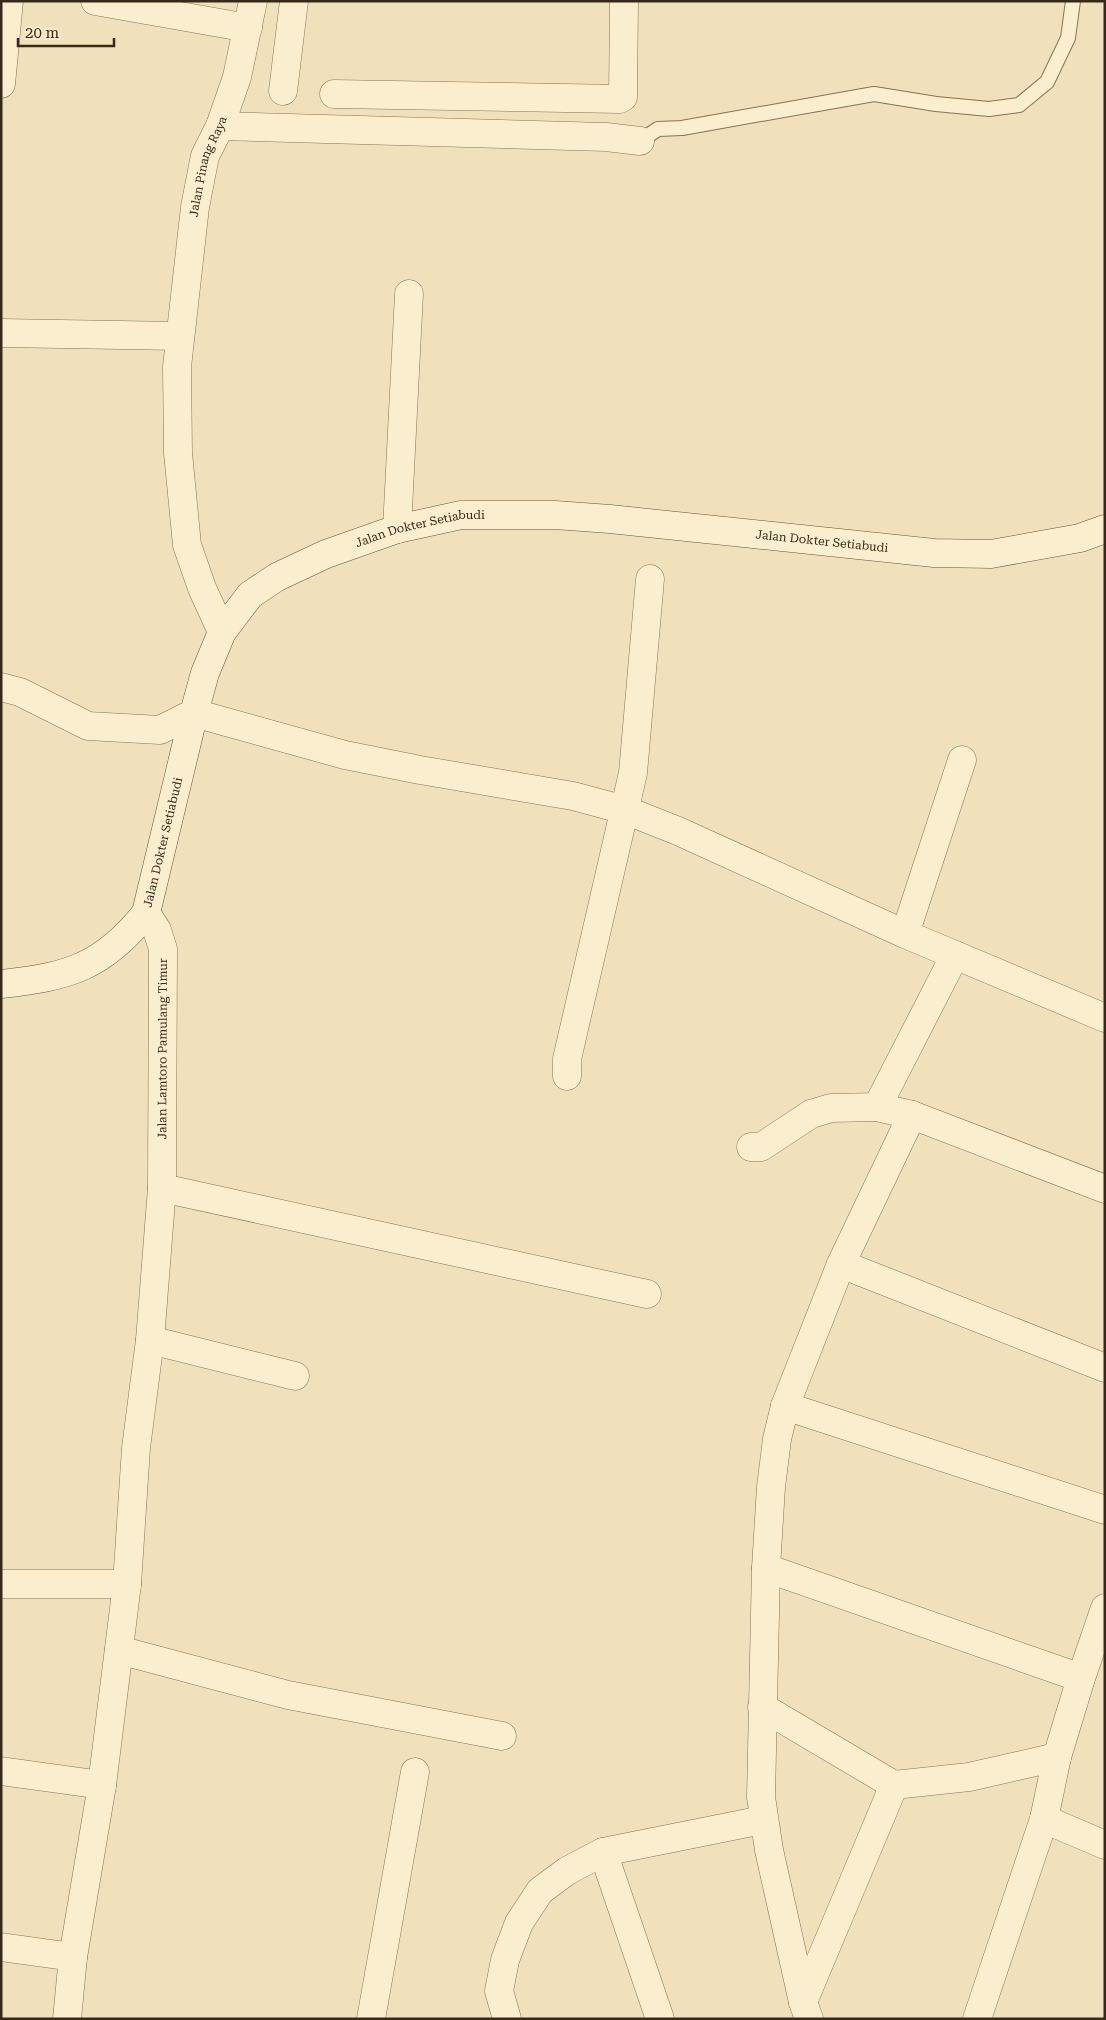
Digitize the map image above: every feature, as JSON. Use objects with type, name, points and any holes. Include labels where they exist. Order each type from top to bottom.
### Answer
[{"type":"street","points":[[1,84],[9,1]]},
{"type":"street","points":[[96,1],[248,28]]},
{"type":"street","name":"Jalan Pinang Raya","points":[[222,632],[202,588],[187,545],[178,453],[176,367],[195,207],[204,156],[220,126],[237,77],[253,1]]},
{"type":"street","points":[[283,91],[294,1]]},
{"type":"street","points":[[334,94],[620,100],[623,98],[624,1]]},
{"type":"street","points":[[220,126],[596,136],[640,141]]},
{"type":"street","points":[[398,529],[409,294]]},
{"type":"street","points":[[1,333],[179,336]]},
{"type":"street","name":"Jalan Dokter Setiabudi","points":[[1,984],[34,981],[64,974],[100,958],[130,933],[146,913],[194,713],[205,673],[222,632],[250,595],[276,577],[326,554],[398,529],[461,515],[555,515],[610,519],[934,553],[992,554],[1080,538],[1105,529]]},
{"type":"street","points":[[567,1076],[567,1059],[633,773],[650,579]]},
{"type":"street","points":[[1,687],[20,692],[88,726],[160,730],[194,713],[345,754],[420,770],[573,796],[624,810],[678,831],[906,934],[1105,1018]]},
{"type":"street","points":[[906,934],[962,760]]},
{"type":"street","name":"Jalan Lamtoro Pamulang Timur","points":[[66,2019],[73,1957],[102,1785],[127,1584],[136,1448],[150,1340],[162,1188],[163,949],[157,930],[146,913]]},
{"type":"street","points":[[877,1108],[955,954]]},
{"type":"street","points":[[751,1147],[761,1147],[810,1114],[831,1108],[877,1108],[912,1115],[1105,1189]]},
{"type":"street","points":[[806,2010],[763,1820],[761,1797],[766,1568],[771,1487],[777,1439],[785,1406],[841,1264],[912,1115]]},
{"type":"street","points":[[162,1188],[647,1294]]},
{"type":"street","points":[[841,1264],[1105,1368]]},
{"type":"street","points":[[150,1340],[295,1376]]},
{"type":"street","points":[[785,1406],[1105,1510]]},
{"type":"street","points":[[766,1568],[1081,1678]]},
{"type":"street","points":[[1,1584],[127,1584]]},
{"type":"street","points":[[977,2019],[1044,1819],[1058,1757],[1081,1678],[1105,1608]]},
{"type":"street","points":[[119,1650],[288,1695],[502,1736]]},
{"type":"street","points":[[762,1707],[894,1786],[969,1777],[1058,1757]]},
{"type":"street","points":[[1,1771],[102,1785]]},
{"type":"street","points":[[371,2019],[415,1772]]},
{"type":"street","points":[[806,2010],[894,1786]]},
{"type":"street","points":[[1044,1819],[1105,1845]]},
{"type":"street","points":[[506,2019],[499,1991],[505,1960],[519,1923],[540,1891],[567,1871],[603,1852],[763,1820]]},
{"type":"street","points":[[603,1852],[660,2019]]},
{"type":"street","points":[[1,1947],[73,1957]]},
{"type":"lane","points":[[640,141],[658,129],[682,128],[874,94],[936,104],[989,109],[1019,105],[1047,82],[1068,38],[1073,1]]}]
